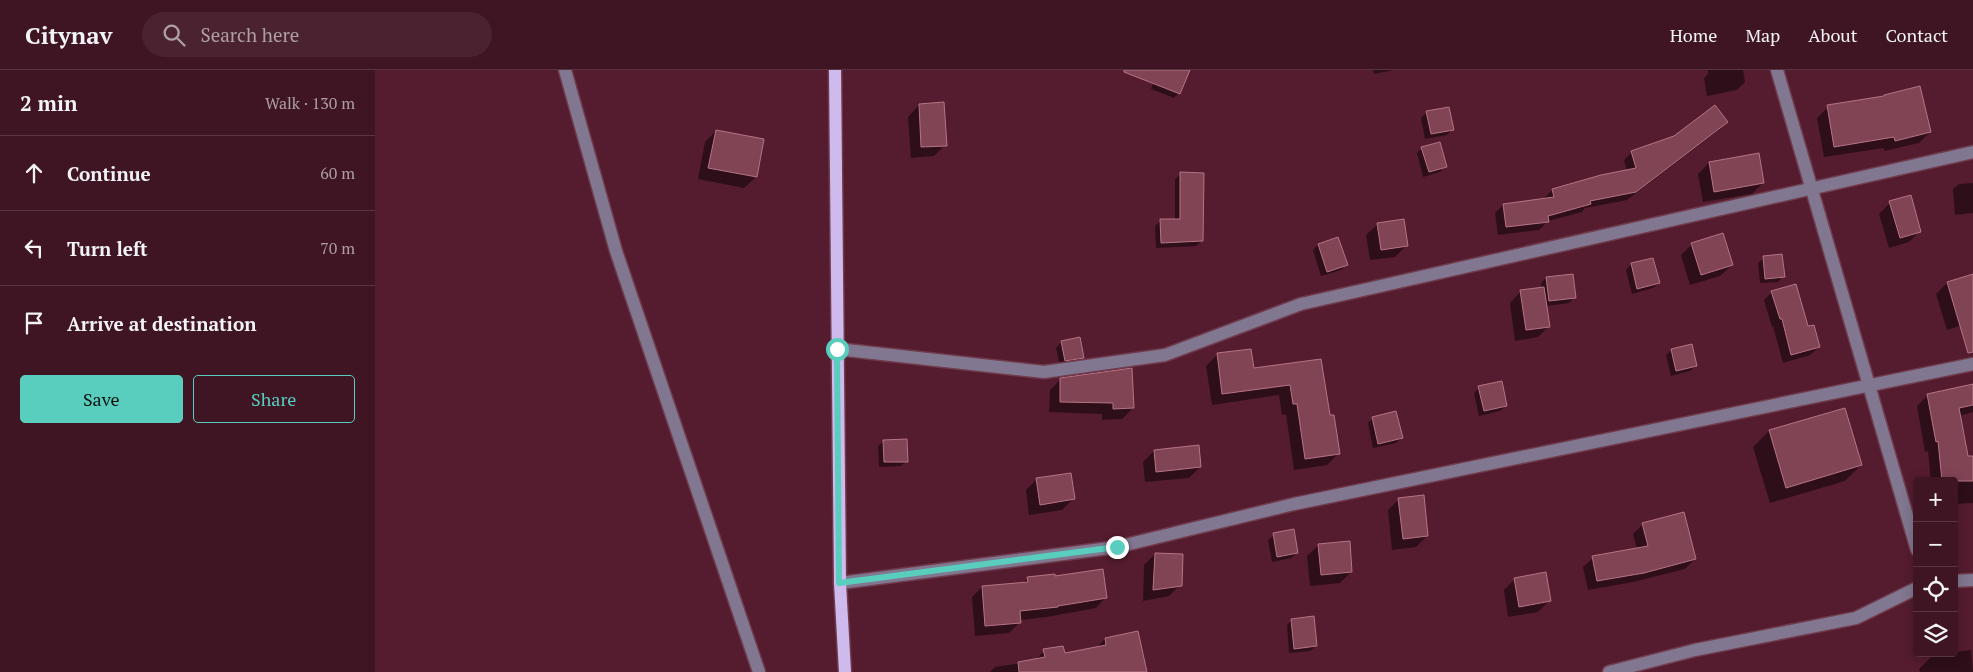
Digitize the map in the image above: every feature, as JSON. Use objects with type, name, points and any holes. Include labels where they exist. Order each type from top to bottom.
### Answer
[{"type":"main road","points":[[835,70],[839,583],[845,672]]},
{"type":"street","points":[[565,70],[616,251],[759,672]]},
{"type":"street","points":[[1777,70],[1913,536]]},
{"type":"street","points":[[837,349],[1044,372],[1165,355],[1301,304],[1973,152]]},
{"type":"street","points":[[839,583],[1117,547],[1294,504],[1973,364]]},
{"type":"street","points":[[1958,582],[1973,580]]},
{"type":"street","points":[[1609,672],[1695,650],[1857,618],[1913,590]]},
{"type":"building","points":[[1124,70],[1190,70],[1180,94],[1124,72]]},
{"type":"building","points":[[1920,86],[1931,132],[1895,141],[1894,137],[1834,147],[1827,105],[1884,96]]},
{"type":"building","points":[[944,102],[947,146],[921,147],[919,104]]},
{"type":"building","points":[[1715,105],[1728,122],[1636,192],[1590,201],[1591,204],[1548,216],[1549,222],[1506,227],[1503,204],[1554,197],[1552,189],[1601,175],[1636,168],[1631,151],[1674,136]]},
{"type":"building","points":[[1449,107],[1454,130],[1431,134],[1426,111]]},
{"type":"building","points":[[716,130],[764,139],[757,177],[708,168]]},
{"type":"building","points":[[1440,142],[1447,167],[1429,172],[1421,147]]},
{"type":"building","points":[[1759,153],[1764,183],[1714,192],[1709,162]]},
{"type":"building","points":[[1180,172],[1204,173],[1203,241],[1161,243],[1160,219],[1180,219]]},
{"type":"building","points":[[1911,195],[1921,232],[1900,238],[1889,201]]},
{"type":"building","points":[[1404,219],[1408,246],[1381,250],[1377,223]]},
{"type":"building","points":[[1723,233],[1733,265],[1701,275],[1691,243]]},
{"type":"building","points":[[1338,237],[1348,265],[1327,272],[1318,244]]},
{"type":"building","points":[[1782,254],[1785,277],[1765,279],[1763,256]]},
{"type":"building","points":[[1653,258],[1660,283],[1637,289],[1631,263]]},
{"type":"building","points":[[1573,274],[1576,298],[1549,301],[1546,277]]},
{"type":"building","points":[[1973,274],[1973,352],[1968,353],[1947,282]]},
{"type":"building","points":[[1796,284],[1808,326],[1814,325],[1820,347],[1791,355],[1782,319],[1780,319],[1771,291]]},
{"type":"building","points":[[1544,287],[1550,327],[1526,330],[1520,290]]},
{"type":"building","points":[[1080,337],[1084,358],[1065,361],[1061,341]]},
{"type":"building","points":[[1692,344],[1697,366],[1676,371],[1671,349]]},
{"type":"building","points":[[1251,349],[1254,368],[1321,359],[1330,415],[1334,415],[1340,454],[1305,459],[1297,404],[1293,404],[1290,385],[1222,394],[1217,353]]},
{"type":"building","points":[[1132,368],[1134,408],[1113,409],[1113,403],[1060,402],[1060,378]]},
{"type":"building","points":[[1502,381],[1507,406],[1484,411],[1478,386]]},
{"type":"building","points":[[1973,384],[1973,405],[1959,408],[1968,456],[1973,456],[1973,481],[1958,481],[1958,477],[1942,477],[1938,441],[1936,442],[1927,394]]},
{"type":"building","points":[[1845,408],[1862,465],[1786,488],[1769,430]]},
{"type":"building","points":[[1396,411],[1403,438],[1378,444],[1372,417]]},
{"type":"building","points":[[907,439],[908,462],[884,462],[883,440]]},
{"type":"building","points":[[1199,445],[1201,467],[1156,472],[1154,450]]},
{"type":"building","points":[[1071,473],[1075,499],[1040,505],[1036,478]]},
{"type":"building","points":[[1424,495],[1428,536],[1403,539],[1398,498]]},
{"type":"building","points":[[1684,512],[1696,559],[1644,573],[1597,581],[1592,556],[1648,546],[1642,523]]},
{"type":"building","points":[[1294,529],[1298,553],[1277,557],[1273,533]]},
{"type":"building","points":[[1350,541],[1352,572],[1321,575],[1318,544]]},
{"type":"building","points":[[1155,553],[1183,554],[1182,586],[1153,590]]},
{"type":"building","points":[[1103,569],[1107,598],[1058,607],[1020,611],[1021,623],[985,626],[982,586],[1028,582],[1027,577],[1055,574],[1055,576]]},
{"type":"building","points":[[1546,572],[1551,601],[1519,607],[1514,578]]},
{"type":"building","points":[[1314,616],[1317,646],[1294,649],[1291,619]]},
{"type":"building","points":[[1138,631],[1147,672],[1019,672],[1018,662],[1045,657],[1043,649],[1063,646],[1065,653],[1106,645],[1105,638]]},
{"type":"route","points":[[837,349],[839,583],[1117,547]]}]
